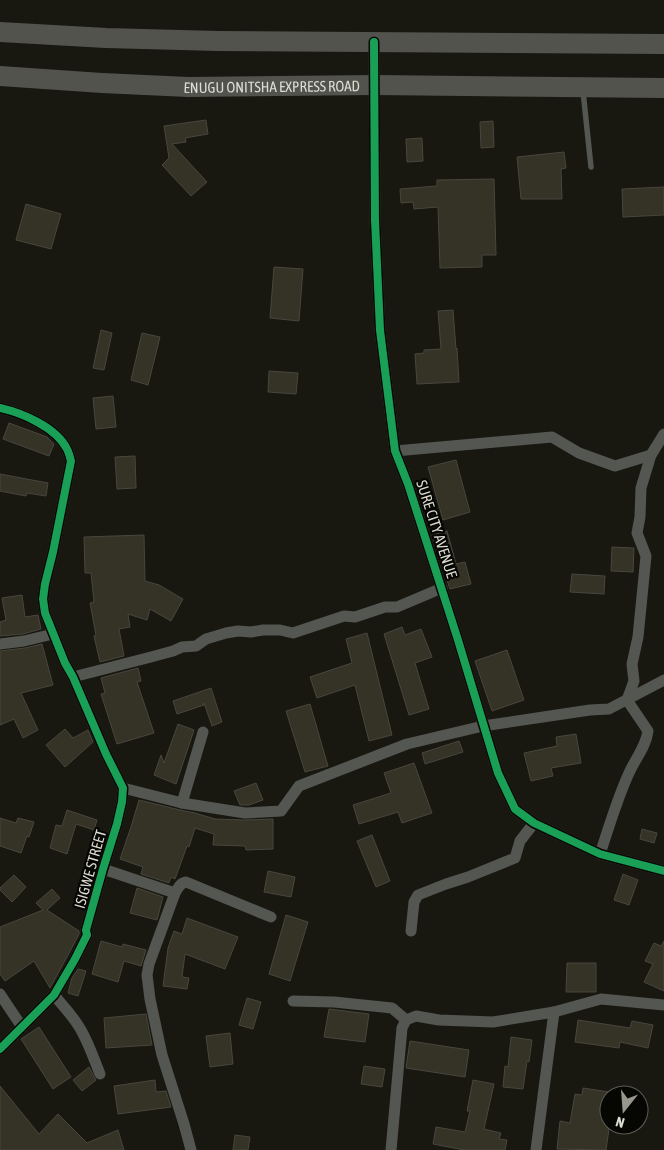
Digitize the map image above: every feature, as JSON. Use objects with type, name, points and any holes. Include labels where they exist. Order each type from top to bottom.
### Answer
[{"type":"highway","points":[[0,32],[218,41],[664,44]]},
{"type":"highway","name":"ENUGU ONITSHA EXPRESS ROAD","points":[[0,76],[188,87],[375,84],[664,88]]},
{"type":"street","name":"SURE CITY AVENUE","points":[[374,42],[376,220],[380,330],[396,451],[442,588],[498,773],[515,809],[534,823],[600,854],[664,871]]},
{"type":"street","points":[[0,408],[14,411],[38,422],[56,435],[66,448],[71,460],[45,584],[43,599],[45,613],[65,663],[123,788],[182,803],[245,813],[281,811],[299,786],[407,744],[483,726],[590,710],[609,709],[664,680]]},
{"type":"street","points":[[627,700],[634,681],[632,664],[638,637],[646,556],[638,533],[641,488],[651,455],[664,434]]},
{"type":"street","points":[[396,451],[552,437],[579,453],[615,466],[651,455]]},
{"type":"street","points":[[73,677],[182,647],[196,646],[206,639],[226,633],[263,630],[280,630],[293,633],[344,616],[355,618],[385,607],[397,607],[442,588]]},
{"type":"street","points":[[0,644],[24,641],[53,634]]},
{"type":"street","points":[[600,854],[620,795],[630,771],[647,740],[648,731],[627,700]]},
{"type":"street","points":[[182,803],[203,732]]},
{"type":"street","name":"ISIGWE STREET","points":[[0,1049],[54,995],[87,935],[86,930],[117,824],[123,788]]},
{"type":"street","points":[[411,931],[414,902],[418,894],[515,858],[520,841],[534,823]]},
{"type":"street","points":[[103,869],[175,893]]},
{"type":"street","points":[[191,1150],[162,1056],[150,999],[147,975],[149,964],[175,893],[181,884],[186,882],[271,917]]},
{"type":"street","points":[[0,994],[22,1027]]},
{"type":"street","points":[[54,995],[70,1013],[80,1029],[100,1074]]},
{"type":"street","points":[[391,1150],[402,1028],[406,1020],[416,1016],[439,1020],[493,1022],[554,1012],[600,999],[664,1005]]},
{"type":"street","points":[[293,1001],[334,1002],[392,1008],[406,1020]]},
{"type":"street","points":[[536,1150],[554,1012]]},
{"type":"lane","points":[[582,86],[591,167]]},
{"type":"building","points":[[206,120],[208,134],[185,138],[186,142],[172,144],[207,182],[191,196],[162,165],[169,158],[164,126]]},
{"type":"building","points":[[493,121],[494,147],[481,148],[480,122]]},
{"type":"building","points":[[422,138],[423,161],[407,162],[406,139]]},
{"type":"building","points":[[564,152],[566,168],[561,169],[562,199],[521,199],[517,157]]},
{"type":"building","points":[[494,179],[496,255],[482,255],[482,267],[440,268],[438,207],[414,209],[413,202],[401,203],[400,189],[437,186],[437,180]]},
{"type":"building","points":[[664,187],[664,215],[623,217],[622,189]]},
{"type":"building","points":[[26,204],[61,214],[51,249],[16,240]]},
{"type":"building","points":[[274,267],[303,269],[299,321],[270,318]]},
{"type":"building","points":[[453,310],[459,382],[417,384],[415,354],[424,353],[424,350],[441,349],[438,311]]},
{"type":"building","points":[[101,330],[112,333],[104,370],[93,368]]},
{"type":"building","points":[[142,333],[160,337],[148,385],[131,380]]},
{"type":"building","points":[[269,371],[298,373],[296,394],[268,392]]},
{"type":"building","points":[[113,396],[116,427],[96,429],[93,398]]},
{"type":"building","points":[[9,423],[47,437],[54,444],[49,456],[3,439]]},
{"type":"building","points":[[135,456],[136,488],[117,489],[115,457]]},
{"type":"building","points":[[456,460],[470,512],[443,520],[428,467]]},
{"type":"building","points":[[0,474],[48,483],[46,496],[27,493],[26,496],[0,491]]},
{"type":"building","points":[[447,531],[456,564],[465,562],[471,584],[450,589],[432,535]]},
{"type":"building","points":[[144,535],[145,581],[159,585],[183,599],[171,621],[150,609],[147,620],[128,614],[130,627],[119,629],[124,656],[100,662],[94,636],[96,635],[90,603],[94,602],[91,573],[85,573],[84,537]]},
{"type":"building","points":[[612,547],[634,548],[633,572],[611,571]]},
{"type":"building","points":[[572,574],[605,576],[604,594],[570,592]]},
{"type":"building","points":[[22,595],[25,617],[38,615],[41,629],[23,634],[0,636],[0,622],[6,620],[2,598]]},
{"type":"building","points":[[402,627],[405,635],[421,629],[432,657],[415,663],[429,709],[409,715],[384,634]]},
{"type":"building","points":[[367,633],[392,735],[369,741],[355,685],[317,698],[310,677],[352,663],[346,639]]},
{"type":"building","points":[[42,644],[53,685],[21,693],[38,730],[23,738],[14,719],[0,725],[0,651]]},
{"type":"building","points":[[507,650],[524,700],[492,711],[475,661]]},
{"type":"building","points":[[138,668],[141,681],[137,682],[154,733],[117,744],[101,694],[105,693],[101,678]]},
{"type":"building","points":[[211,688],[222,722],[212,726],[204,703],[204,705],[177,714],[173,701]]},
{"type":"building","points":[[310,704],[328,766],[305,772],[286,711]]},
{"type":"building","points":[[178,724],[194,730],[176,784],[154,775],[161,755],[164,763]]},
{"type":"building","points":[[65,729],[73,738],[88,730],[93,742],[65,767],[46,745]]},
{"type":"building","points":[[576,734],[581,763],[551,768],[553,776],[531,781],[524,753],[557,746],[556,737]]},
{"type":"building","points":[[459,741],[463,752],[425,764],[422,753]]},
{"type":"building","points":[[414,763],[432,813],[402,823],[398,812],[359,824],[353,805],[391,793],[384,773]]},
{"type":"building","points":[[256,783],[263,800],[249,805],[240,805],[234,791]]},
{"type":"building","points":[[139,800],[214,819],[245,820],[273,819],[273,849],[246,850],[245,846],[213,845],[214,834],[195,828],[175,879],[171,877],[169,883],[141,874],[143,867],[120,859]]},
{"type":"building","points":[[67,810],[97,820],[94,830],[76,824],[67,854],[50,848],[56,825],[62,826]]},
{"type":"building","points":[[0,818],[16,823],[18,818],[34,822],[21,853],[0,846]]},
{"type":"building","points":[[642,829],[657,833],[654,843],[640,839]]},
{"type":"building","points":[[372,835],[390,881],[376,887],[357,841]]},
{"type":"building","points":[[268,871],[295,877],[291,897],[264,892]]},
{"type":"building","points":[[623,874],[638,880],[629,905],[614,900]]},
{"type":"building","points":[[14,875],[26,887],[12,902],[0,888]]},
{"type":"building","points":[[137,888],[163,897],[157,920],[130,913]]},
{"type":"building","points":[[52,889],[60,898],[47,910],[79,931],[79,934],[50,988],[34,961],[5,981],[0,974],[0,927],[43,910],[36,903]]},
{"type":"building","points":[[286,915],[308,922],[290,981],[269,974]]},
{"type":"building","points":[[187,918],[238,937],[225,969],[185,954],[182,977],[189,978],[187,989],[163,986],[168,948],[174,931],[182,934]]},
{"type":"building","points":[[101,941],[122,947],[123,944],[146,950],[141,966],[124,961],[118,982],[92,974]]},
{"type":"building","points":[[664,941],[664,991],[644,982],[653,964],[645,961],[654,943],[661,946]]},
{"type":"building","points":[[567,963],[596,963],[596,992],[566,992]]},
{"type":"building","points":[[78,969],[86,971],[78,996],[68,993],[72,978]]},
{"type":"building","points":[[247,998],[261,1002],[253,1029],[239,1025]]},
{"type":"building","points":[[329,1009],[369,1014],[365,1042],[324,1037]]},
{"type":"building","points":[[146,1014],[152,1045],[106,1048],[104,1018]]},
{"type":"building","points":[[578,1020],[630,1028],[632,1021],[653,1025],[648,1048],[620,1042],[619,1048],[575,1042]]},
{"type":"building","points":[[39,1027],[71,1077],[53,1089],[21,1039]]},
{"type":"building","points":[[230,1033],[233,1064],[210,1067],[206,1036]]},
{"type":"building","points":[[511,1037],[532,1040],[523,1089],[503,1087],[505,1066],[508,1067]]},
{"type":"building","points":[[410,1041],[469,1050],[465,1077],[406,1068]]},
{"type":"building","points":[[364,1066],[385,1069],[382,1087],[361,1084]]},
{"type":"building","points":[[89,1067],[96,1080],[82,1091],[73,1080]]},
{"type":"building","points":[[155,1080],[156,1092],[166,1091],[171,1107],[118,1114],[114,1086]]},
{"type":"building","points":[[473,1080],[494,1084],[484,1129],[501,1133],[499,1139],[507,1140],[505,1150],[464,1150],[433,1144],[436,1127],[465,1132],[470,1111],[467,1111]]},
{"type":"building","points":[[0,1086],[39,1134],[58,1114],[87,1143],[118,1130],[124,1150],[0,1150]]},
{"type":"building","points":[[583,1088],[599,1090],[599,1135],[608,1135],[606,1150],[557,1149],[560,1121],[570,1123],[575,1094],[582,1095]]},
{"type":"building","points":[[235,1135],[250,1137],[248,1150],[233,1150]]},
{"type":"cycle path","points":[[374,42],[375,220],[380,330],[395,451],[408,484],[458,640],[498,773],[515,809],[534,823],[600,854],[664,871]]},
{"type":"cycle path","points":[[0,408],[28,417],[47,428],[62,441],[71,461],[45,584],[43,599],[45,613],[65,663],[123,788],[117,824],[86,930],[87,935],[54,995],[0,1049]]}]
